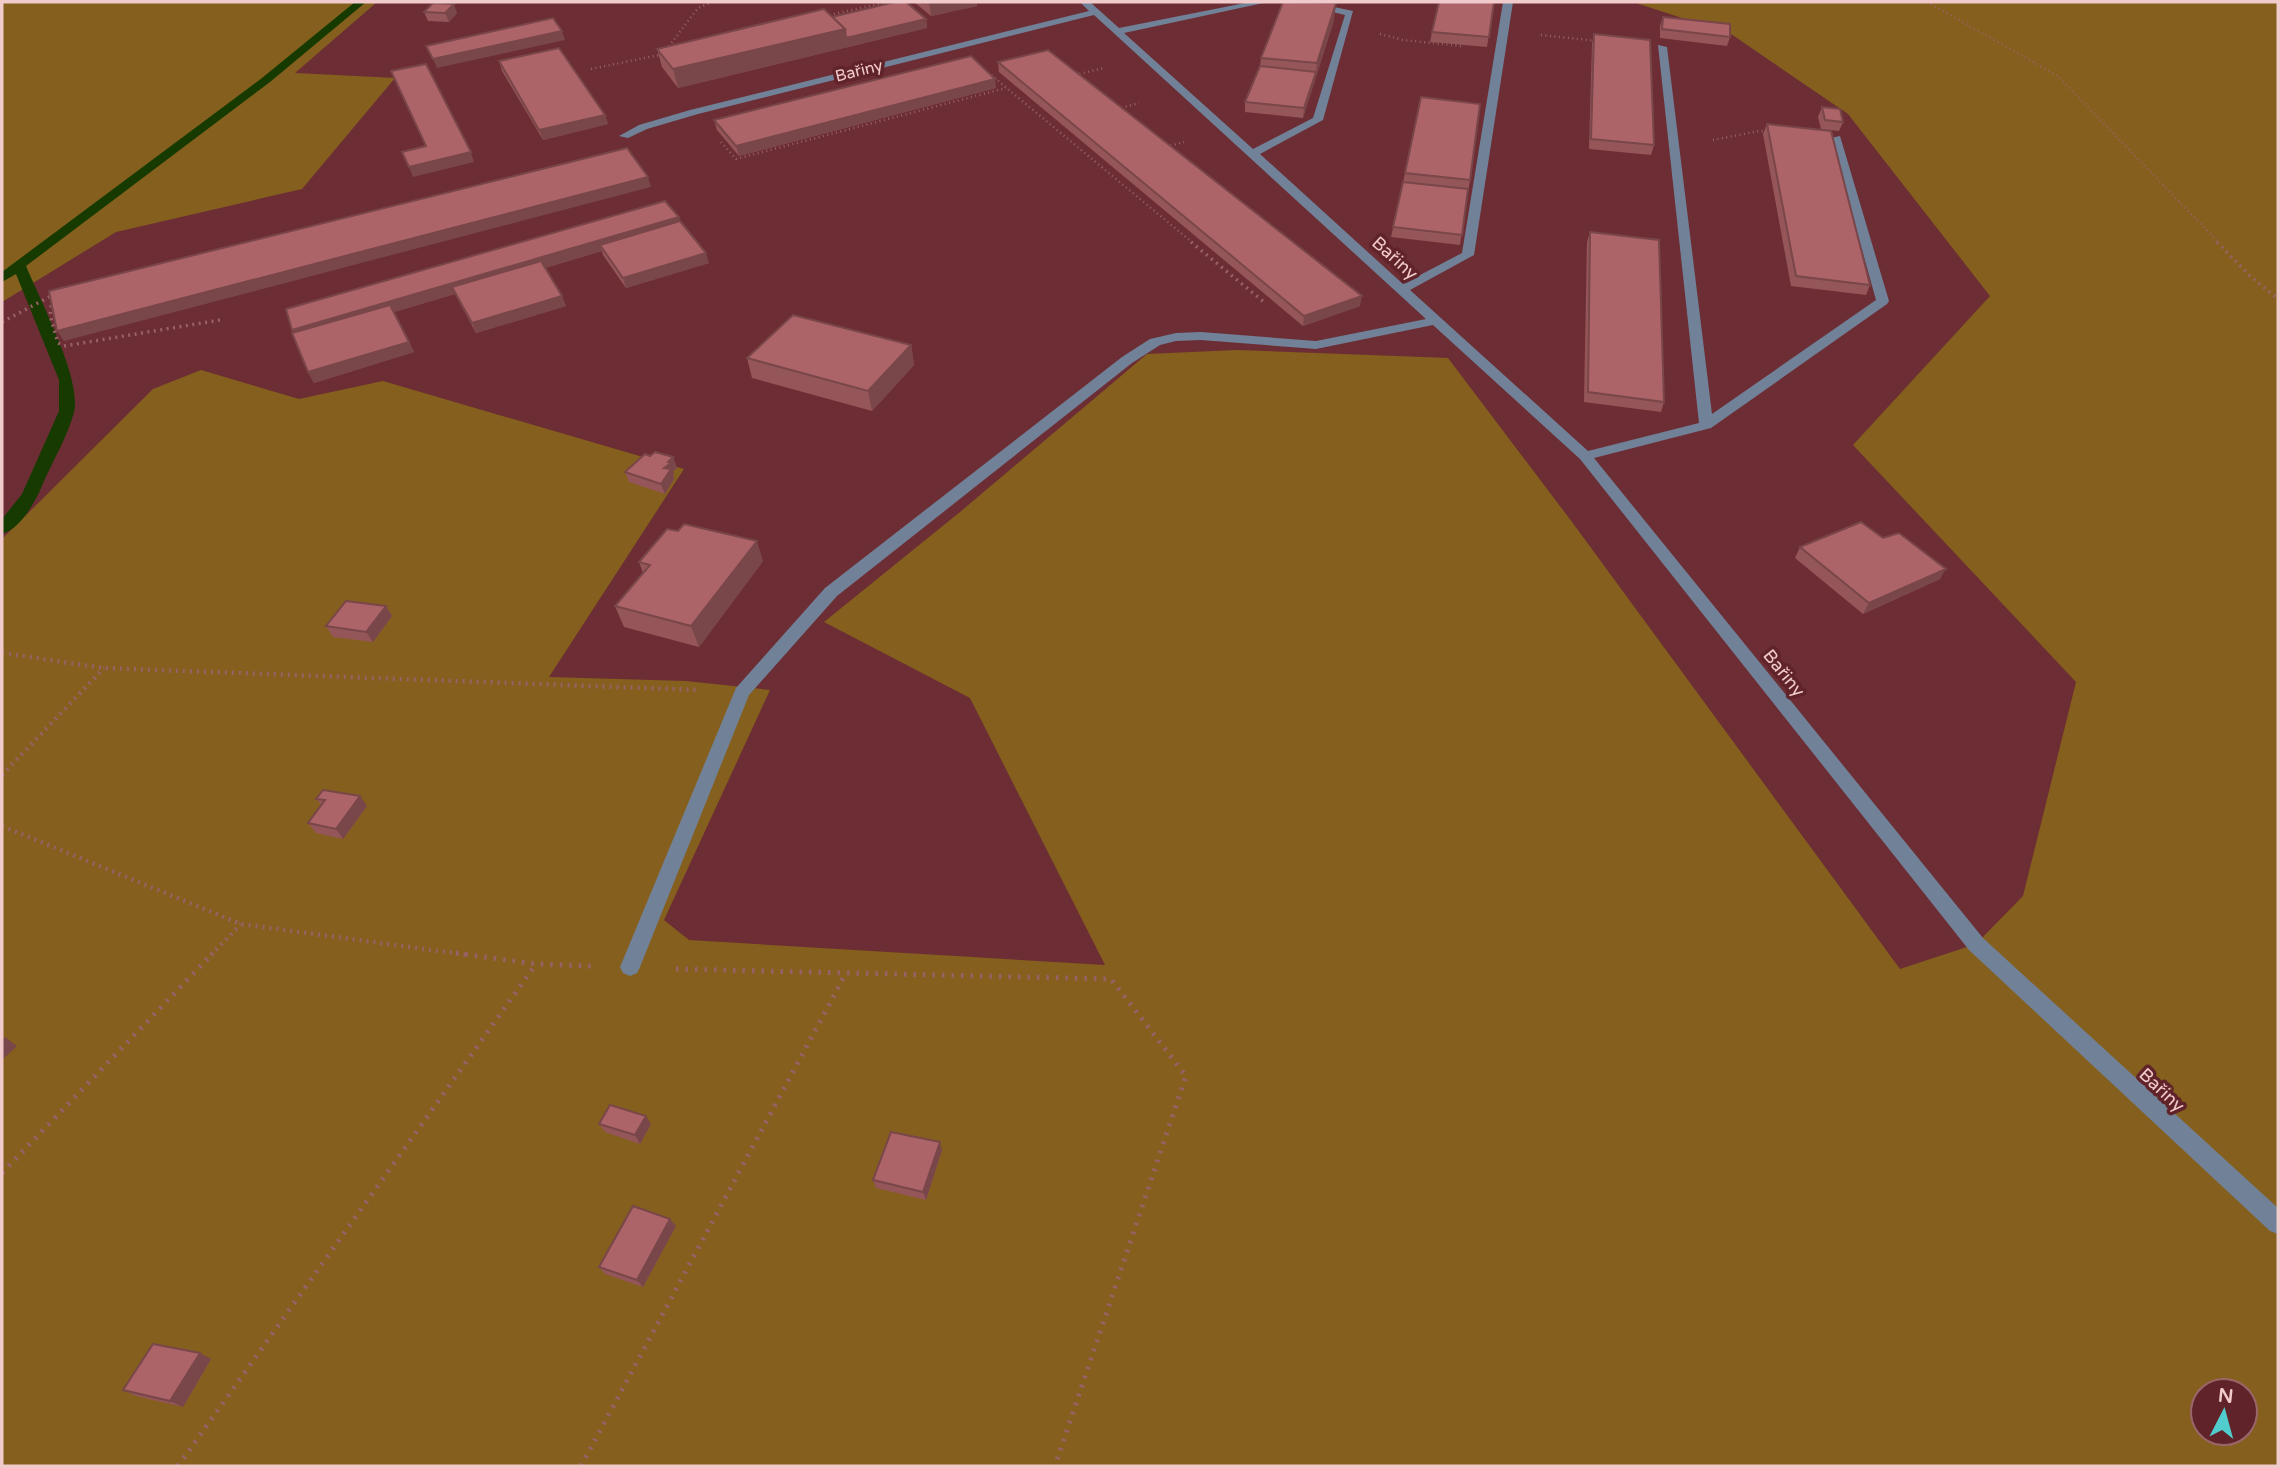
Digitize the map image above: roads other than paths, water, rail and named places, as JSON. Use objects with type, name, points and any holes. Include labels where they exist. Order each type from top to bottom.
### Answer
[{"type":"street","points":[[1118,32],[1264,2]]},
{"type":"street","points":[[1252,154],[1318,120],[1350,13],[1298,2]]},
{"type":"street","points":[[1401,290],[1468,255],[1508,2]]},
{"type":"street","name":"Bařiny","points":[[624,136],[643,127],[694,112],[958,46],[1091,7],[1585,456],[1976,944],[2278,1223]]},
{"type":"street","points":[[1662,47],[1706,425]]},
{"type":"street","points":[[1585,456],[1706,425],[1883,301],[1836,138]]},
{"type":"street","points":[[630,967],[742,692],[831,592],[1127,360],[1155,342],[1176,337],[1201,336],[1315,345],[1435,321]]},
{"type":"waterway","points":[[2,278],[266,80],[361,2]]},
{"type":"waterway","points":[[2,528],[30,495],[67,411],[66,380],[19,266]]}]
